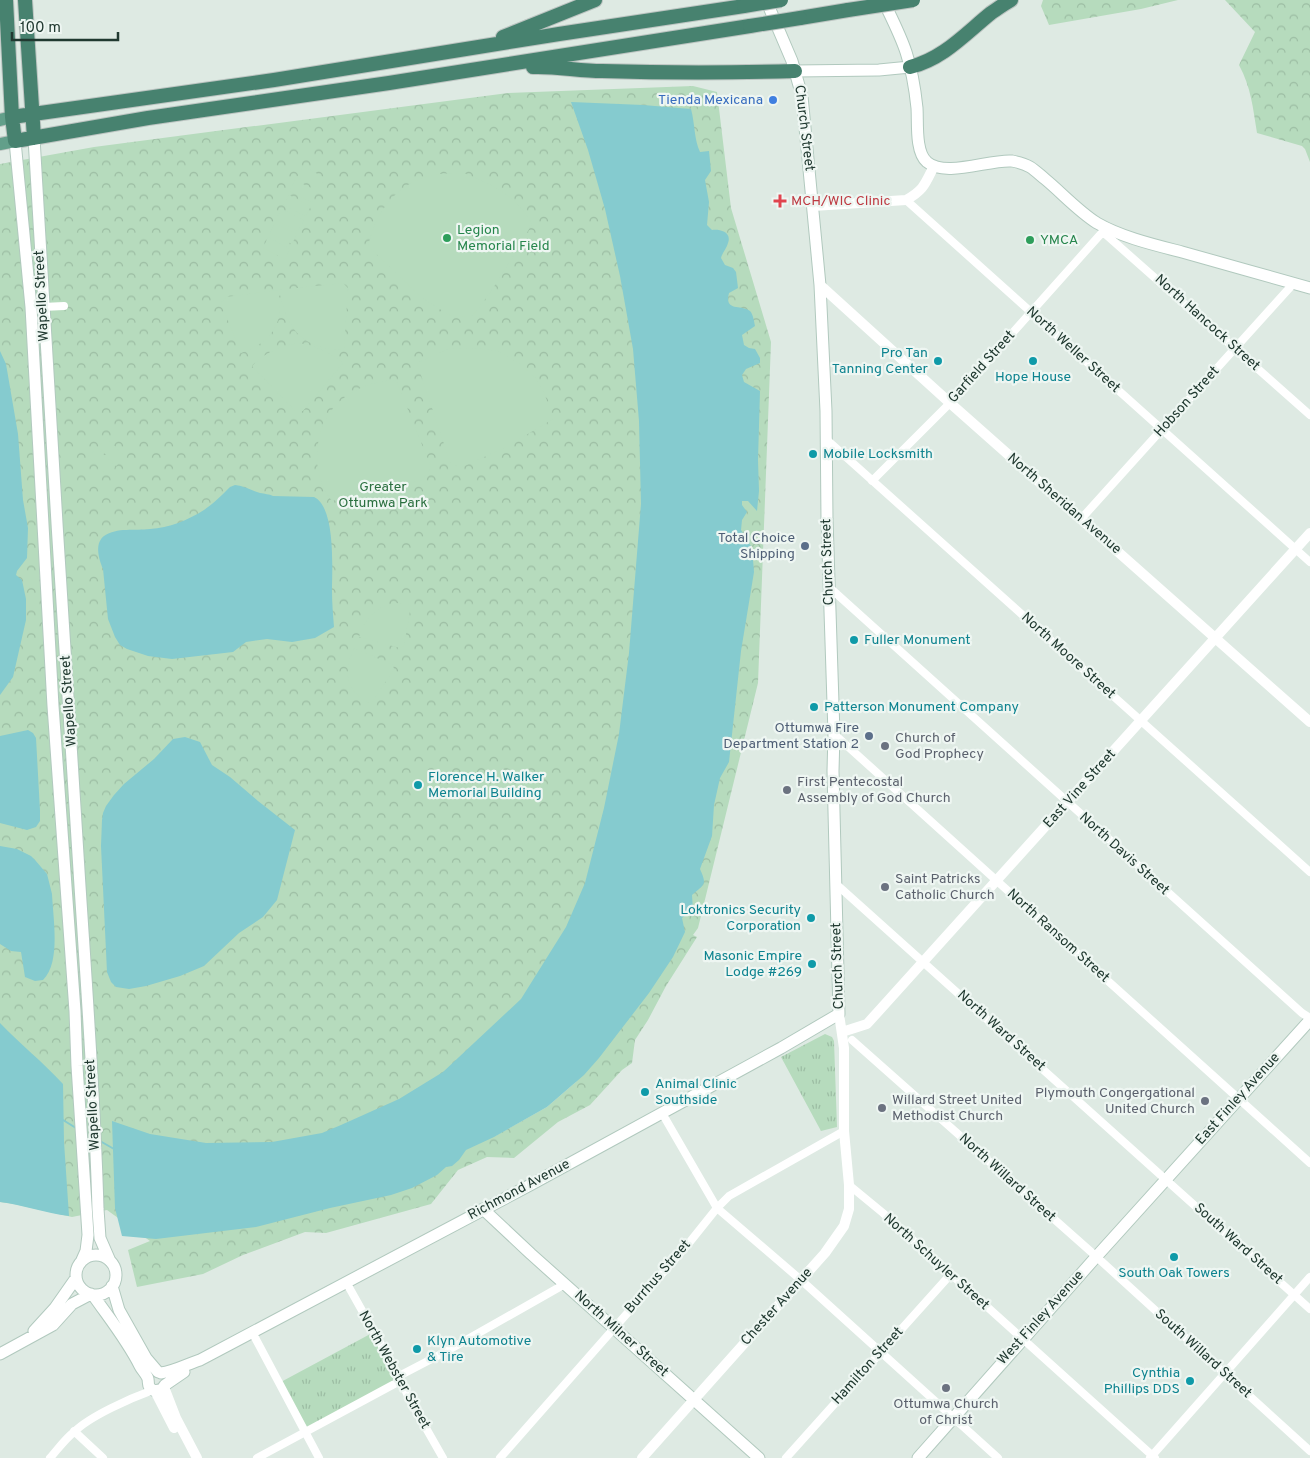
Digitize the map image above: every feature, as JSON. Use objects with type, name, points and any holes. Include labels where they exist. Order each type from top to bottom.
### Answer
[{"type":"highway","points":[[6,0],[6,118],[16,141],[148,118],[913,0]]},
{"type":"highway","points":[[25,0],[34,138]]},
{"type":"highway","points":[[465,50],[519,32],[596,0]]},
{"type":"highway","points":[[6,118],[180,94],[781,0]]},
{"type":"highway","points":[[910,67],[919,65],[941,54],[991,13],[1011,0]]},
{"type":"highway","points":[[462,71],[548,66],[591,71],[635,72],[728,73],[795,71]]},
{"type":"main road","name":"Church Street","points":[[766,0],[792,61],[802,96],[820,285],[827,440],[827,519],[834,734],[833,771],[839,1014]]},
{"type":"main road","points":[[883,0],[899,34],[910,67],[917,107],[919,150],[927,163],[934,166]]},
{"type":"main road","points":[[795,71],[879,70],[910,67]]},
{"type":"main road","name":"Wapello Street","points":[[34,138],[43,307],[70,714],[98,1209],[100,1238],[110,1261]]},
{"type":"main road","points":[[0,144],[16,141]]},
{"type":"main road","name":"Wapello Street","points":[[16,141],[31,307],[53,706],[75,1011],[88,1235],[86,1251],[82,1260]]},
{"type":"main road","name":"North Hancock Street","points":[[934,166],[955,169],[1012,161],[1030,167],[1105,230],[1310,288]]},
{"type":"main road","name":"Richmond Avenue","points":[[196,1361],[188,1369],[155,1386],[150,1374],[172,1372],[252,1332],[662,1113],[839,1014]]},
{"type":"main road","name":"East Finley Avenue","points":[[1165,1179],[1310,1019]]},
{"type":"main road","name":"West Finley Avenue","points":[[918,1458],[1165,1179]]},
{"type":"main road","name":"North Milner Street","points":[[483,1209],[759,1458]]},
{"type":"main road","points":[[155,1386],[116,1324],[92,1295],[82,1290],[79,1286],[76,1278],[77,1268],[82,1260],[96,1255],[104,1257],[113,1265],[116,1273],[112,1286],[119,1310],[146,1358],[160,1373]]},
{"type":"main road","points":[[28,1339],[55,1308],[76,1278]]},
{"type":"main road","points":[[0,1354],[53,1325],[72,1304],[83,1297],[102,1294],[112,1286]]},
{"type":"street","points":[[813,206],[906,200],[919,192],[926,183],[934,166]]},
{"type":"street","name":"North Weller Street","points":[[906,200],[1310,562]]},
{"type":"street","name":"Garfield Street","points":[[872,481],[950,403],[1105,230]]},
{"type":"street","name":"North Hancock Street","points":[[1105,230],[1310,415]]},
{"type":"street","name":"Hobson Street","points":[[1082,519],[1293,284]]},
{"type":"street","name":"North Sheridan Avenue","points":[[820,285],[950,403],[1310,722]]},
{"type":"street","points":[[43,307],[64,306]]},
{"type":"street","name":"North Moore Street","points":[[827,440],[1310,872]]},
{"type":"street","name":"East Vine Street","points":[[842,1032],[867,1024],[1310,533]]},
{"type":"street","name":"North Davis Street","points":[[829,586],[1310,1019]]},
{"type":"street","name":"North Ransom Street","points":[[834,734],[1310,1163]]},
{"type":"street","name":"North Ward Street","points":[[836,884],[1165,1179]]},
{"type":"street","name":"Church Street","points":[[839,1014],[844,1048],[844,1131]]},
{"type":"street","name":"North Willard Street","points":[[852,1040],[1096,1257]]},
{"type":"street","points":[[662,1113],[717,1208],[801,1280],[998,1458]]},
{"type":"street","name":"Chester Avenue","points":[[642,1458],[825,1253],[844,1226],[849,1209],[849,1185],[844,1131]]},
{"type":"street","name":"Burrhus Street","points":[[500,1458],[729,1196],[844,1131]]},
{"type":"street","name":"South Ward Street","points":[[1165,1179],[1310,1309]]},
{"type":"street","name":"North Schuyler Street","points":[[849,1185],[1152,1457]]},
{"type":"street","name":"South Willard Street","points":[[1096,1257],[1310,1451]]},
{"type":"street","name":"Hamilton Street","points":[[786,1458],[950,1275]]},
{"type":"street","points":[[1152,1457],[1310,1277]]},
{"type":"street","name":"North Webster Street","points":[[346,1282],[443,1458]]},
{"type":"street","points":[[257,1458],[565,1284]]},
{"type":"street","points":[[252,1332],[319,1458]]},
{"type":"street","points":[[155,1386],[191,1458]]},
{"type":"street","points":[[155,1386],[176,1418],[197,1458]]},
{"type":"street","name":"Richmond Avenue","points":[[50,1458],[74,1431],[155,1386]]},
{"type":"street","points":[[74,1431],[103,1458]]},
{"type":"green space","points":[[1043,0],[1178,0],[1141,9],[1049,25],[1041,6]]},
{"type":"green space","points":[[1225,0],[1310,0],[1310,162],[1302,146],[1257,133],[1249,90],[1239,65],[1255,32]]},
{"type":"green space","name":"Greater Ottumwa Park","points":[[693,86],[717,92],[731,208],[771,342],[758,683],[698,928],[693,935],[697,937],[635,1040],[632,1063],[622,1070],[590,1105],[558,1122],[514,1158],[487,1157],[458,1170],[431,1204],[326,1233],[305,1232],[243,1255],[203,1274],[137,1287],[128,1250],[150,1241],[107,1210],[72,1217],[0,1202],[0,164],[94,147],[508,93]],"holes":[[[577,1081],[547,1107],[495,1136]]]},
{"type":"green space","points":[[303,166],[325,178],[319,188],[297,177]]},
{"type":"green space","name":"Legion Memorial Field","points":[[464,173],[494,187],[511,198],[532,224],[497,282],[473,315],[454,318],[422,298],[368,246],[377,220],[384,208],[402,189],[426,177]]},
{"type":"green space","points":[[295,180],[317,191],[312,202],[289,191]]},
{"type":"green space","points":[[289,195],[311,206],[306,216],[283,205]]},
{"type":"green space","points":[[281,209],[304,220],[298,231],[276,220]]},
{"type":"green space","points":[[275,223],[297,234],[292,244],[270,233]]},
{"type":"green space","points":[[268,237],[290,249],[285,259],[263,248]]},
{"type":"green space","points":[[343,283],[348,288],[344,350],[329,349],[307,341],[298,334],[286,316],[279,290]]},
{"type":"green space","points":[[278,290],[280,312],[274,330],[261,343],[241,353],[221,303],[226,297]]},
{"type":"green space","points":[[299,343],[322,350],[343,363],[303,411],[295,411],[252,366],[274,350]]},
{"type":"green space","points":[[474,348],[498,351],[518,363],[535,377],[544,392],[553,419],[506,447],[460,468],[450,462],[417,363],[448,349]]},
{"type":"green space","points":[[396,380],[431,467],[423,480],[332,501],[323,486],[317,464],[319,441],[323,426],[339,402],[351,393],[379,382]]},
{"type":"green space","points":[[107,438],[125,457],[116,466],[98,446]]},
{"type":"green space","points":[[98,448],[115,467],[106,475],[88,456]]},
{"type":"green space","points":[[396,603],[411,605],[404,646],[400,648],[359,637],[364,624],[372,614],[383,607]]},
{"type":"green space","points":[[354,648],[393,665],[394,669],[371,704],[356,694],[351,687],[348,665]]},
{"type":"green space","points":[[825,1034],[832,1037],[834,1041],[837,1127],[821,1131],[781,1057]]},
{"type":"green space","points":[[374,1332],[400,1381],[305,1432],[279,1383]]},
{"type":"water","points":[[571,102],[691,109],[700,152],[709,151],[711,171],[705,180],[709,202],[707,225],[712,230],[722,231],[728,236],[729,239],[721,258],[725,265],[733,268],[736,272],[738,288],[729,293],[729,303],[751,312],[755,326],[742,335],[744,345],[755,349],[760,358],[760,363],[746,369],[742,375],[744,382],[760,391],[757,511],[748,501],[742,501],[742,505],[747,512],[742,520],[741,530],[752,548],[754,572],[741,651],[729,762],[720,778],[714,805],[712,836],[700,869],[704,878],[704,884],[692,895],[693,910],[682,918],[685,932],[673,957],[649,993],[584,1075],[547,1107],[494,1137],[466,1150],[459,1160],[452,1166],[446,1167],[437,1175],[412,1188],[391,1195],[256,1227],[156,1239],[122,1236],[115,1208],[112,1121],[150,1134],[206,1143],[272,1142],[322,1133],[399,1099],[443,1072],[521,999],[566,927],[585,883],[604,808],[619,734],[629,653],[641,504],[639,421],[633,349],[620,276],[605,209],[588,150]]},
{"type":"water","points":[[0,351],[6,364],[18,434],[23,500],[28,528],[27,558],[16,575],[22,580],[26,599],[26,620],[13,677],[0,695]]},
{"type":"water","points":[[235,485],[273,496],[314,497],[321,503],[326,513],[331,540],[334,627],[315,638],[292,642],[267,639],[246,642],[233,652],[172,659],[148,656],[120,645],[108,619],[103,569],[98,552],[101,539],[115,531],[157,528],[185,520],[204,510],[230,487]]},
{"type":"water","points":[[28,730],[36,738],[40,821],[36,827],[27,830],[0,823],[0,736]]},
{"type":"water","points":[[185,737],[200,742],[212,765],[230,777],[295,830],[277,900],[263,917],[239,933],[204,966],[180,976],[146,986],[129,989],[116,987],[111,982],[107,972],[101,846],[103,813],[106,806],[124,784],[154,759],[173,739]]},
{"type":"water","points":[[0,846],[17,849],[31,856],[47,874],[52,894],[55,940],[52,963],[49,972],[43,980],[35,981],[25,977],[21,952],[11,951],[0,944]]},
{"type":"water","points":[[0,1023],[63,1084],[64,1142],[69,1216],[0,1202]]},
{"type":"waterway","points":[[63,1120],[76,1128]]},
{"type":"waterway","points":[[100,1141],[114,1149]]},
{"type":"place","name":"Tienda Mexicana","points":[[773,100]]},
{"type":"place","name":"MCH/WIC Clinic","points":[[780,201]]},
{"type":"place","name":"Legion Memorial Field","points":[[447,238]]},
{"type":"place","name":"YMCA","points":[[1030,240]]},
{"type":"place","name":"Pro Tan Tanning Center","points":[[938,361]]},
{"type":"place","name":"Hope House","points":[[1033,361]]},
{"type":"place","name":"Mobile Locksmith","points":[[813,454]]},
{"type":"place","name":"Total Choice Shipping","points":[[805,546]]},
{"type":"place","name":"Fuller Monument","points":[[854,640]]},
{"type":"place","name":"Patterson Monument Company","points":[[814,707]]},
{"type":"place","name":"Ottumwa Fire Department Station 2","points":[[869,736]]},
{"type":"place","name":"Church of God Prophecy","points":[[885,746]]},
{"type":"place","name":"Florence H. Walker Memorial Building","points":[[418,785]]},
{"type":"place","name":"First Pentecostal Assembly of God Church","points":[[787,790]]},
{"type":"place","name":"Saint Patricks Catholic Church","points":[[885,887]]},
{"type":"place","name":"Loktronics Security Corporation","points":[[811,918]]},
{"type":"place","name":"Masonic Empire Lodge #269","points":[[812,964]]},
{"type":"place","name":"Animal Clinic Southside","points":[[645,1092]]},
{"type":"place","name":"Plymouth Congergational United Church","points":[[1205,1101]]},
{"type":"place","name":"Willard Street United Methodist Church","points":[[882,1108]]},
{"type":"place","name":"South Oak Towers","points":[[1174,1257]]},
{"type":"place","name":"Klyn Automotive & Tire","points":[[417,1349]]},
{"type":"place","name":"Cynthia Phillips DDS","points":[[1190,1381]]},
{"type":"place","name":"Ottumwa Church of Christ","points":[[946,1388]]}]
